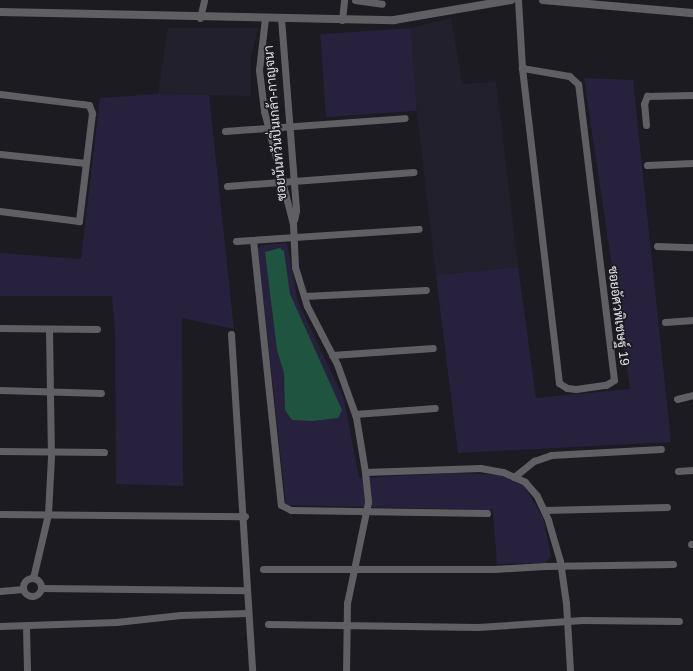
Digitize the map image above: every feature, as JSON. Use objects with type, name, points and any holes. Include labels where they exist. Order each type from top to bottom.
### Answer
[{"type":"street","points":[[200,18],[204,0]]},
{"type":"street","points":[[342,20],[344,0]]},
{"type":"street","points":[[355,0],[382,4]]},
{"type":"street","points":[[0,12],[200,18],[342,20],[419,17],[511,0]]},
{"type":"street","name":"ซอยอัศวพิเชษฐ์ 19","points":[[518,0],[522,68],[559,383],[567,388],[576,389],[606,385],[614,380],[578,84],[568,76],[522,68]]},
{"type":"street","points":[[543,0],[693,13]]},
{"type":"street","name":"ซอยนันทวันปิ่นเกล้า-กาญจนา","points":[[265,18],[259,70],[264,111],[293,224],[295,267],[304,296],[332,355],[354,414],[365,472],[368,502],[347,603],[346,671]]},
{"type":"street","name":"ซอยนันทวันปิ่นเกล้า-กาญจนา","points":[[280,18],[296,210],[293,224]]},
{"type":"street","points":[[0,94],[89,106],[92,113],[79,221],[0,211]]},
{"type":"street","points":[[646,125],[644,104],[647,96],[693,95]]},
{"type":"street","points":[[224,131],[406,118]]},
{"type":"street","points":[[0,154],[86,163]]},
{"type":"street","points":[[647,165],[693,163]]},
{"type":"street","points":[[227,186],[413,172]]},
{"type":"street","points":[[236,241],[419,229]]},
{"type":"street","points":[[252,240],[281,505],[291,510],[487,513]]},
{"type":"street","points":[[657,246],[693,247]]},
{"type":"street","points":[[304,296],[426,290]]},
{"type":"street","points":[[665,322],[693,320]]},
{"type":"street","points":[[0,328],[49,330],[97,329]]},
{"type":"street","points":[[34,578],[48,514],[51,452],[49,330]]},
{"type":"street","points":[[231,334],[245,516],[248,614],[252,671]]},
{"type":"street","points":[[332,355],[433,348]]},
{"type":"street","points":[[0,390],[101,393]]},
{"type":"street","points":[[677,399],[693,395]]},
{"type":"street","points":[[354,414],[436,408]]},
{"type":"street","points":[[514,477],[534,461],[551,455],[661,449]]},
{"type":"street","points":[[0,451],[104,452]]},
{"type":"street","points":[[365,472],[480,468],[503,472],[525,482],[537,496],[544,510],[560,566],[567,622],[570,671]]},
{"type":"street","points":[[678,471],[693,470]]},
{"type":"street","points":[[544,510],[667,507]]},
{"type":"street","points":[[0,514],[245,516]]},
{"type":"street","points":[[263,569],[494,569],[673,564]]},
{"type":"street","points":[[34,578],[39,581],[41,588],[38,594],[33,596],[26,594],[24,589],[26,581],[34,578]]},
{"type":"street","points":[[41,588],[247,590]]},
{"type":"street","points":[[0,591],[24,589]]},
{"type":"street","points":[[0,626],[116,622],[182,615],[248,614]]},
{"type":"street","points":[[268,624],[478,627],[567,622],[679,621]]},
{"type":"street","points":[[26,626],[27,671]]},
{"type":"shaded area","points":[[451,18],[462,84],[496,82],[518,267],[436,275],[417,111],[411,28]]},
{"type":"shaded area","points":[[168,28],[258,28],[251,57],[251,96],[158,94]]},
{"type":"shaded area","points":[[411,28],[417,111],[326,117],[320,34]]},
{"type":"shaded area","points":[[584,78],[633,80],[671,442],[458,453],[436,275],[518,267],[536,398],[630,389]]},
{"type":"shaded area","points":[[158,94],[209,95],[234,329],[182,318],[183,486],[116,484],[115,330],[112,296],[0,296],[0,253],[81,259],[100,98]]},
{"type":"shaded area","points":[[287,243],[298,302],[344,399],[359,478],[455,473],[503,475],[524,486],[543,517],[551,556],[545,563],[497,564],[493,510],[286,505],[258,249],[262,245]]},
{"type":"shaded area","points":[[280,248],[284,251],[290,294],[342,410],[338,418],[312,421],[292,420],[285,410],[284,373],[277,350],[265,252]]}]
